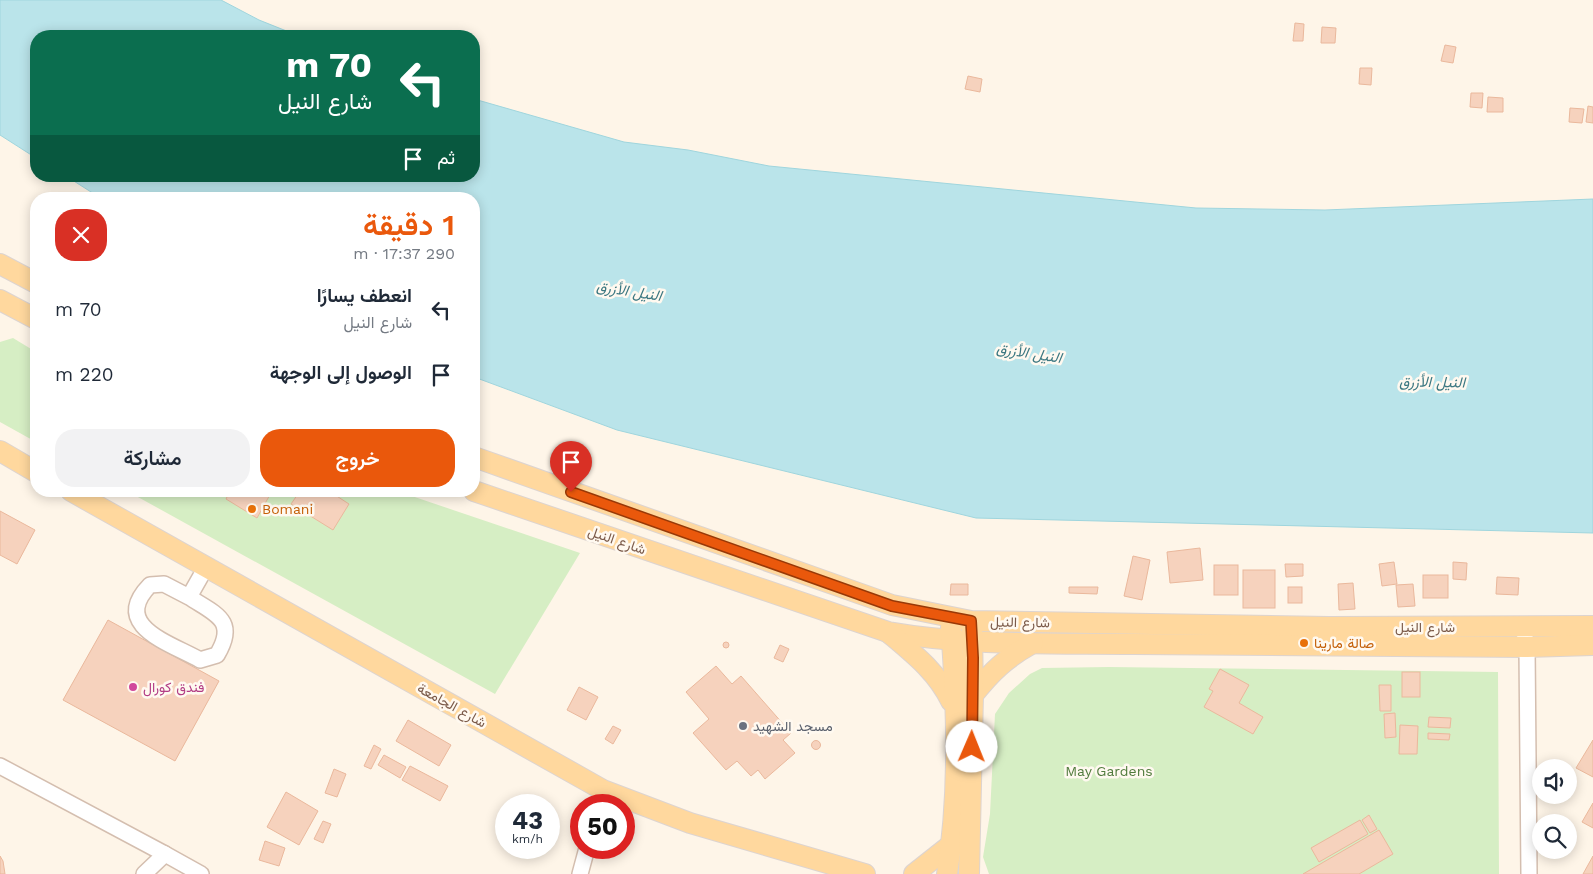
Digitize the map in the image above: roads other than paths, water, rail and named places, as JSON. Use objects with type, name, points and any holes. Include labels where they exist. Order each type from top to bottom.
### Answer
[{"type":"main road","points":[[0,264],[30,280]]},
{"type":"main road","points":[[0,300],[30,315]]},
{"type":"main road","points":[[0,451],[30,468]]},
{"type":"main road","name":"شارع النيل","points":[[480,459],[892,606],[950,618],[971,621],[1329,628],[1593,626]]},
{"type":"main road","name":"شارع النيل","points":[[480,493],[888,632],[973,642],[1527,647],[1593,645]]},
{"type":"main road","name":"شارع الجامعة","points":[[82,497],[595,794]]},
{"type":"main road","points":[[731,578],[739,551]]},
{"type":"main road","points":[[947,874],[952,844],[954,708],[950,618]]},
{"type":"main road","points":[[971,621],[973,642],[972,868]]},
{"type":"main road","points":[[1127,624],[1129,644]]},
{"type":"main road","points":[[888,632],[926,664],[943,683],[954,708]]},
{"type":"main road","points":[[973,695],[991,673],[1009,656],[1034,642]]},
{"type":"main road","name":"شارع الجامعة","points":[[635,807],[859,873]]},
{"type":"main road","points":[[914,874],[952,844]]},
{"type":"street","points":[[188,597],[206,568]]},
{"type":"street","points":[[164,584],[188,597],[218,615],[226,625],[226,635],[217,655],[200,660],[143,629],[137,619],[136,607],[140,595],[150,585],[164,584]]},
{"type":"street","points":[[1522,627],[1527,647],[1529,874]]},
{"type":"street","points":[[0,766],[201,874]]},
{"type":"street","points":[[144,874],[165,854]]},
{"type":"street","points":[[580,874],[584,859]]},
{"type":"water","points":[[0,0],[221,0],[259,20],[284,30],[30,30],[30,154],[0,135]]},
{"type":"water","name":"النيل الأزرق","points":[[480,101],[624,142],[688,150],[769,166],[1196,208],[1325,210],[1593,199],[1593,533],[976,518],[617,430],[480,379],[480,192],[91,192],[75,182],[480,182]]},
{"type":"place","name":"Bomani","points":[[252,509]]},
{"type":"place","name":"صالة مارينا","points":[[1304,643]]},
{"type":"place","name":"فندق كورال","points":[[133,687]]},
{"type":"place","name":"مسجد الشهيد","points":[[743,726]]},
{"type":"park label","name":"May Gardens","points":[[1109,771]]}]
